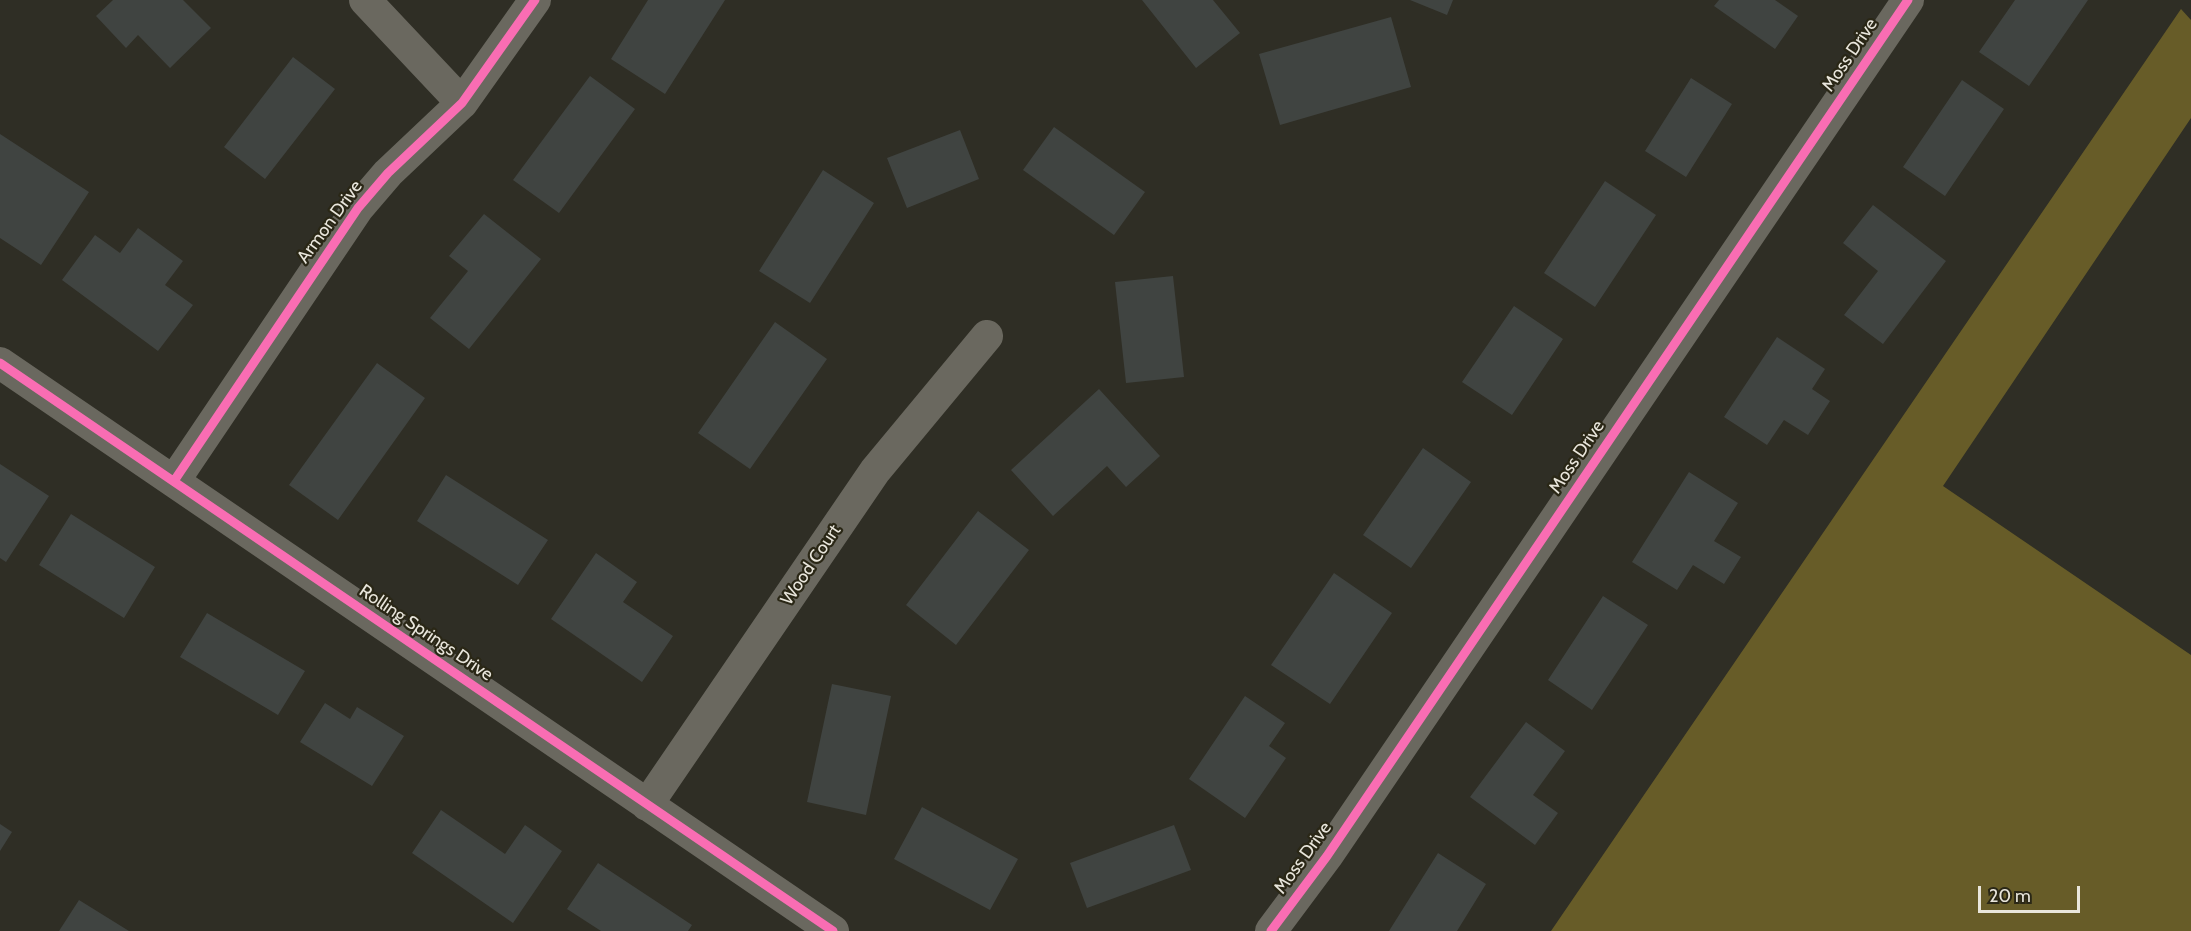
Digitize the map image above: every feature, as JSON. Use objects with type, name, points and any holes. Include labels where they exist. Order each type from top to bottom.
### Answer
[{"type":"street","points":[[365,0],[462,103]]},
{"type":"street","name":"Armon Drive","points":[[174,481],[358,208],[388,173],[462,103],[535,0]]},
{"type":"street","name":"Moss Drive","points":[[1271,931],[1333,846],[1908,0]]},
{"type":"street","name":"Wood Court","points":[[647,805],[875,471],[987,336]]},
{"type":"street","name":"Rolling Springs Drive","points":[[0,363],[833,931]]},
{"type":"shaded area","points":[[2181,9],[2191,20],[2191,118],[1943,486],[2191,655],[2191,931],[1551,931]]},
{"type":"building","points":[[113,0],[183,0],[211,28],[170,68],[138,35],[126,48],[96,16]]},
{"type":"building","points":[[648,0],[725,0],[665,94],[611,59]]},
{"type":"building","points":[[1142,0],[1213,0],[1240,33],[1196,68]]},
{"type":"building","points":[[1410,0],[1453,0],[1447,15]]},
{"type":"building","points":[[1719,0],[1775,0],[1798,16],[1775,49],[1714,6]]},
{"type":"building","points":[[2015,0],[2088,0],[2029,86],[1979,52]]},
{"type":"building","points":[[1391,17],[1411,87],[1280,125],[1259,54]]},
{"type":"building","points":[[293,57],[335,89],[265,179],[224,147]]},
{"type":"building","points":[[590,76],[635,109],[559,213],[513,180]]},
{"type":"building","points":[[1691,78],[1732,104],[1686,177],[1645,151]]},
{"type":"building","points":[[1962,80],[2004,109],[1945,196],[1903,167]]},
{"type":"building","points":[[1054,127],[1145,192],[1114,235],[1023,170]]},
{"type":"building","points":[[960,130],[979,179],[907,208],[887,158]]},
{"type":"building","points":[[0,134],[89,192],[41,265],[0,238]]},
{"type":"building","points":[[823,170],[874,203],[810,303],[759,271]]},
{"type":"building","points":[[1605,181],[1656,215],[1595,307],[1544,273]]},
{"type":"building","points":[[1873,205],[1946,261],[1883,344],[1844,315],[1878,271],[1843,243]]},
{"type":"building","points":[[484,214],[541,259],[469,349],[430,318],[468,271],[449,256]]},
{"type":"building","points":[[138,228],[183,261],[165,285],[193,305],[158,351],[62,280],[95,235],[120,253]]},
{"type":"building","points":[[1173,276],[1184,377],[1126,383],[1115,282]]},
{"type":"building","points":[[1514,306],[1563,339],[1512,415],[1462,382]]},
{"type":"building","points":[[775,322],[827,359],[750,469],[698,433]]},
{"type":"building","points":[[1777,337],[1825,369],[1812,389],[1830,401],[1808,435],[1784,420],[1767,445],[1724,417]]},
{"type":"building","points":[[377,363],[425,398],[338,520],[289,485]]},
{"type":"building","points":[[1099,389],[1160,456],[1126,487],[1107,466],[1053,516],[1011,470]]},
{"type":"building","points":[[1423,448],[1471,482],[1411,568],[1363,535]]},
{"type":"building","points":[[0,464],[49,496],[6,562],[0,558]]},
{"type":"building","points":[[1689,472],[1738,503],[1714,541],[1741,557],[1724,584],[1693,565],[1677,590],[1632,562]]},
{"type":"building","points":[[446,475],[548,540],[518,585],[417,521]]},
{"type":"building","points":[[978,511],[1029,550],[956,645],[906,605]]},
{"type":"building","points":[[71,514],[155,567],[124,618],[39,565]]},
{"type":"building","points":[[596,553],[637,582],[623,602],[673,636],[642,682],[551,619]]},
{"type":"building","points":[[1334,573],[1392,613],[1330,704],[1271,665]]},
{"type":"building","points":[[1603,596],[1648,625],[1592,710],[1548,680]]},
{"type":"building","points":[[207,613],[305,671],[278,715],[180,657]]},
{"type":"building","points":[[832,684],[891,696],[866,815],[807,802]]},
{"type":"building","points":[[1245,696],[1285,723],[1269,746],[1286,758],[1245,818],[1189,779]]},
{"type":"building","points":[[325,703],[350,719],[357,707],[404,736],[372,786],[300,742]]},
{"type":"building","points":[[1526,722],[1565,751],[1533,795],[1558,813],[1535,845],[1470,797]]},
{"type":"building","points":[[922,807],[1018,859],[990,910],[894,859]]},
{"type":"building","points":[[441,810],[505,854],[525,825],[562,851],[513,923],[412,853]]},
{"type":"building","points":[[0,824],[12,832],[0,851]]},
{"type":"building","points":[[1174,825],[1191,870],[1087,908],[1070,863]]},
{"type":"building","points":[[1438,853],[1486,884],[1457,931],[1389,931]]},
{"type":"building","points":[[598,863],[692,925],[688,931],[601,931],[567,909]]},
{"type":"building","points":[[79,900],[129,931],[59,931]]},
{"type":"cycle path","points":[[174,481],[358,208],[388,173],[462,103],[535,0]]},
{"type":"cycle path","points":[[1271,931],[1327,856],[1908,0]]},
{"type":"cycle path","points":[[0,363],[833,931]]}]
